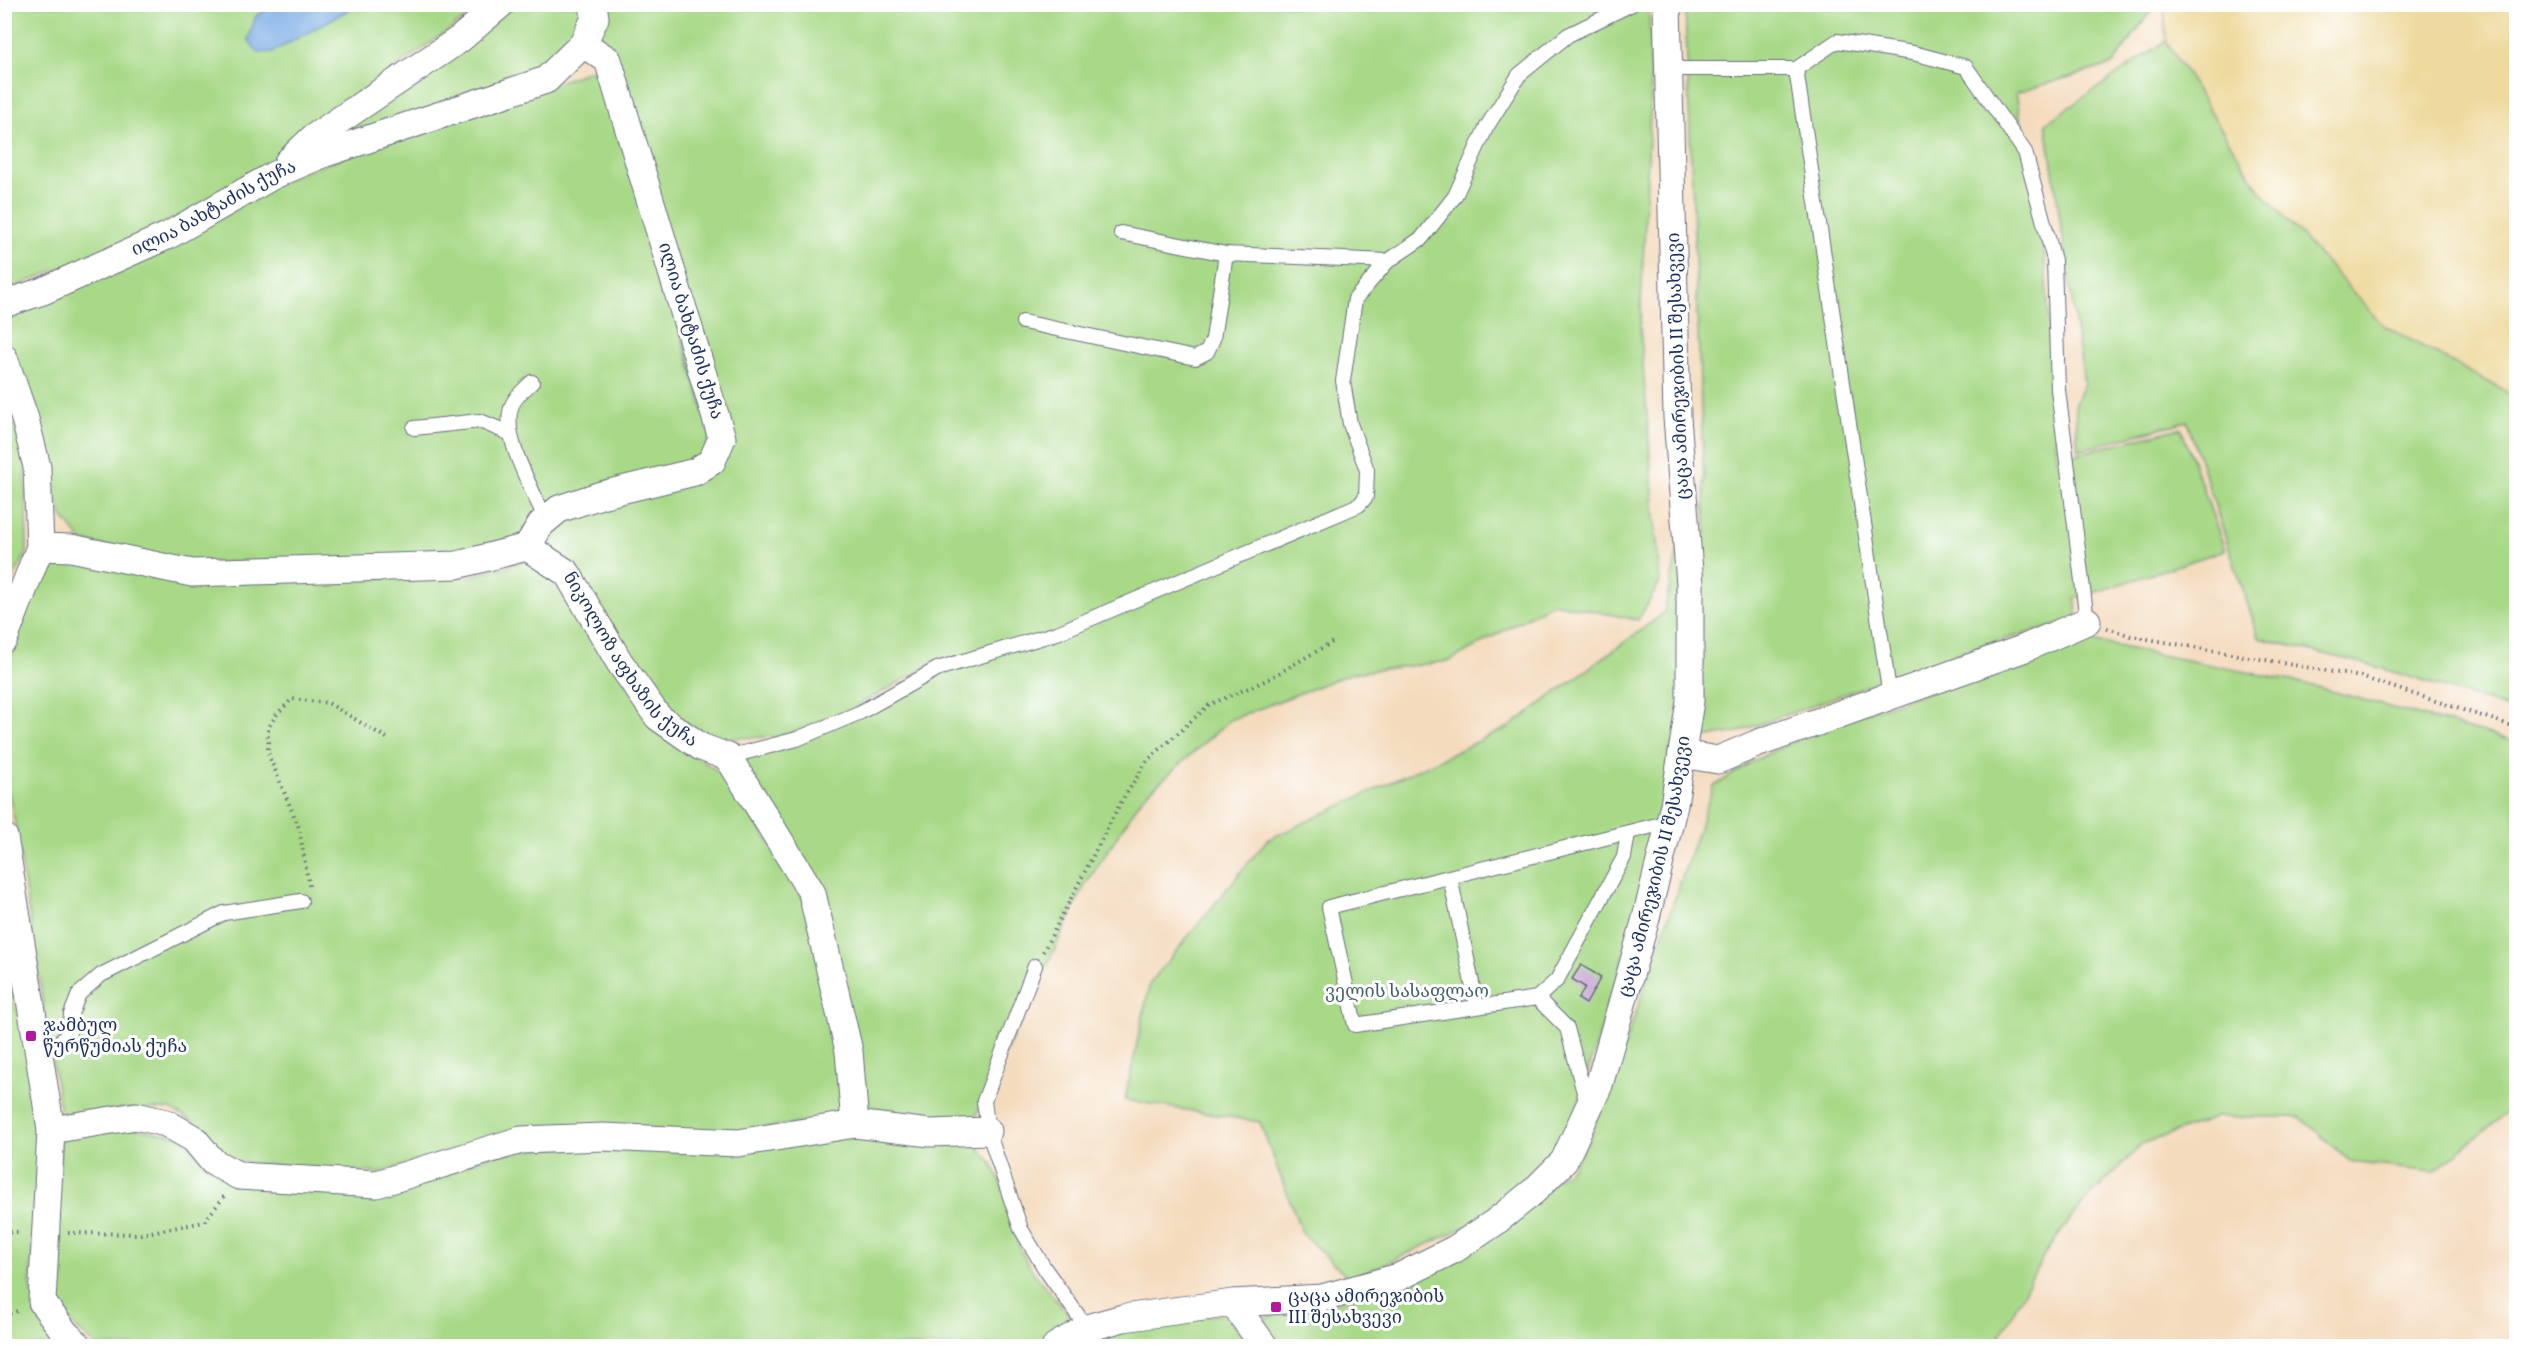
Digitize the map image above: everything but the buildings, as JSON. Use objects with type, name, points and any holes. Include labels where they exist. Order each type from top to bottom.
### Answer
[{"type":"street","points":[[273,175],[313,138],[460,39],[501,4]]},
{"type":"street","name":"ილია ბახტაძის ქუჩა","points":[[4,304],[43,291],[168,235],[273,175],[350,145],[546,80],[583,44],[595,18],[593,4]]},
{"type":"street","name":"ცაცა ამირეჯიბის II შესახვევი","points":[[1056,1347],[1087,1328],[1122,1318],[1233,1303],[1322,1298],[1399,1277],[1455,1249],[1526,1197],[1564,1161],[1599,1084],[1670,822],[1690,701],[1690,584],[1677,417],[1667,4]]},
{"type":"street","name":"ილია ბახტაძის ქუჩა","points":[[527,547],[546,520],[560,509],[601,495],[694,472],[712,461],[722,438],[608,60],[583,44]]},
{"type":"street","points":[[4,358],[25,418],[37,467],[40,547],[4,639]]},
{"type":"street","points":[[40,547],[71,548],[192,573],[457,565],[527,547]]},
{"type":"street","name":"ნიკოლოზ აფხაზის ქუჩა","points":[[527,547],[567,573],[620,663],[658,717],[701,747],[728,757]]},
{"type":"street","points":[[1682,754],[1718,760],[1756,744],[2025,648],[2086,621]]},
{"type":"street","points":[[728,757],[812,893],[849,1051],[855,1124]]},
{"type":"street","points":[[4,837],[51,1130],[42,1302],[79,1347]]},
{"type":"street","points":[[51,1130],[136,1116],[166,1123],[194,1139],[213,1162],[239,1176],[377,1184],[521,1140],[603,1137],[738,1143],[855,1124],[930,1133],[988,1131]]},
{"type":"street","points":[[1233,1303],[1264,1347]]},
{"type":"lane","points":[[728,757],[797,740],[861,711],[937,669],[1057,633],[1359,505],[1366,497],[1367,470],[1350,424],[1343,381],[1347,337],[1355,299],[1388,261],[1422,238],[1455,196],[1486,128],[1519,75],[1568,35],[1632,4]]},
{"type":"lane","points":[[1670,69],[1796,69],[1837,41],[1913,53],[1966,67],[2025,152],[2054,260],[2058,390],[2086,621]]},
{"type":"lane","points":[[1796,69],[1890,697]]},
{"type":"lane","points":[[1121,232],[1226,254],[1388,261]]},
{"type":"lane","points":[[1023,322],[1195,358],[1207,352],[1213,339],[1226,254]]},
{"type":"lane","points":[[532,382],[513,403],[508,424],[546,520]]},
{"type":"lane","points":[[414,428],[480,421],[511,434]]},
{"type":"lane","points":[[1628,833],[1624,857],[1557,980],[1537,998],[1355,1025],[1329,908],[1670,822]]},
{"type":"lane","points":[[1450,877],[1477,1007]]},
{"type":"lane","points":[[37,1051],[59,1043],[69,1032],[71,1014],[79,994],[101,975],[224,913],[301,901]]},
{"type":"lane","points":[[1035,966],[984,1101],[988,1131],[1021,1229],[1045,1269],[1087,1328]]},
{"type":"lane","points":[[1537,998],[1567,1028],[1588,1108]]},
{"type":"path","points":[[2086,621],[2131,636],[2361,677],[2517,727]]},
{"type":"path","points":[[1035,966],[1120,804],[1148,761],[1209,705],[1267,680],[1336,640]]},
{"type":"path","points":[[301,901],[309,887],[299,828],[268,753],[268,728],[277,714],[292,699],[328,703],[390,740]]},
{"type":"path","points":[[44,1233],[141,1234],[204,1221],[239,1176]]},
{"type":"green space","points":[[5,5],[275,5],[256,16],[273,52],[357,5],[484,5],[298,137],[271,165],[161,227],[5,291]]},
{"type":"green space","points":[[515,5],[583,5],[580,23],[559,53],[528,75],[320,147],[468,43]]},
{"type":"green space","points":[[605,5],[1649,5],[1651,92],[1640,327],[1660,582],[1638,620],[1553,603],[1449,661],[1352,673],[1230,720],[1142,798],[1084,887],[975,1117],[962,1125],[871,1116],[862,1103],[845,994],[742,760],[942,672],[937,661],[845,713],[779,737],[715,738],[677,721],[547,540],[547,531],[556,522],[718,463],[597,42]]},
{"type":"green space","name":"ველის სასაფლაო","points":[[1685,5],[2151,5],[2152,9],[2113,64],[2016,93],[2045,258],[2057,459],[2181,428],[2225,550],[2075,599],[2078,620],[1972,648],[1738,732],[1671,743],[1657,847],[1568,1137],[1520,1186],[1467,1226],[1350,1280],[1302,1233],[1260,1122],[1125,1100],[1150,983],[1267,840],[1509,727],[1664,613],[1681,535],[1706,533]]},
{"type":"green space","points":[[2166,41],[2259,189],[2383,325],[2516,397],[2516,710],[2374,666],[2259,638],[2187,421],[2078,450],[2075,403],[2084,383],[2046,123]]},
{"type":"green space","points":[[601,67],[712,431],[706,450],[697,459],[516,544],[451,558],[197,563],[82,541],[62,516],[51,485],[48,454],[30,396],[5,335],[4,314],[297,174]]},
{"type":"green space","points":[[4,392],[25,457],[27,553],[5,592]]},
{"type":"green space","points":[[48,554],[190,582],[471,576],[530,559],[553,575],[663,735],[722,774],[803,891],[837,1043],[843,1118],[742,1131],[506,1134],[379,1173],[235,1162],[193,1122],[171,1109],[119,1109],[61,1117],[15,823],[5,775],[4,680],[19,629]]},
{"type":"green space","points":[[2086,640],[2306,684],[2516,742],[2516,1112],[2509,1111],[2433,1172],[2351,1162],[2300,1117],[2217,1117],[2142,1144],[2081,1206],[2045,1253],[1995,1346],[1272,1346],[1269,1343],[1265,1318],[1368,1295],[1569,1171],[1588,1142],[1623,1050],[1713,787],[1753,761],[1826,726]]},
{"type":"green space","points":[[4,881],[16,1010],[31,1042],[39,1147],[30,1291],[65,1346],[5,1346]]},
{"type":"green space","points":[[115,1125],[181,1136],[205,1164],[376,1192],[508,1151],[853,1132],[968,1140],[982,1151],[992,1164],[1005,1195],[1018,1244],[1025,1259],[1040,1281],[1069,1314],[1068,1321],[1063,1331],[1039,1346],[97,1346],[81,1333],[62,1312],[50,1284],[61,1135]]},
{"type":"green space","points":[[1225,1314],[1253,1346],[1074,1346],[1109,1329]]},
{"type":"sand","points":[[2164,5],[2516,5],[2516,397],[2383,325],[2259,189],[2166,41]]},
{"type":"water","points":[[275,5],[357,5],[273,52],[258,53],[248,39],[256,16]]},
{"type":"place","name":"ჯამბულ წურწუმიას ქუჩა","points":[[31,1036]]},
{"type":"place","name":"ცაცა ამირეჯიბის III შესახვევი","points":[[1276,1307]]}]
